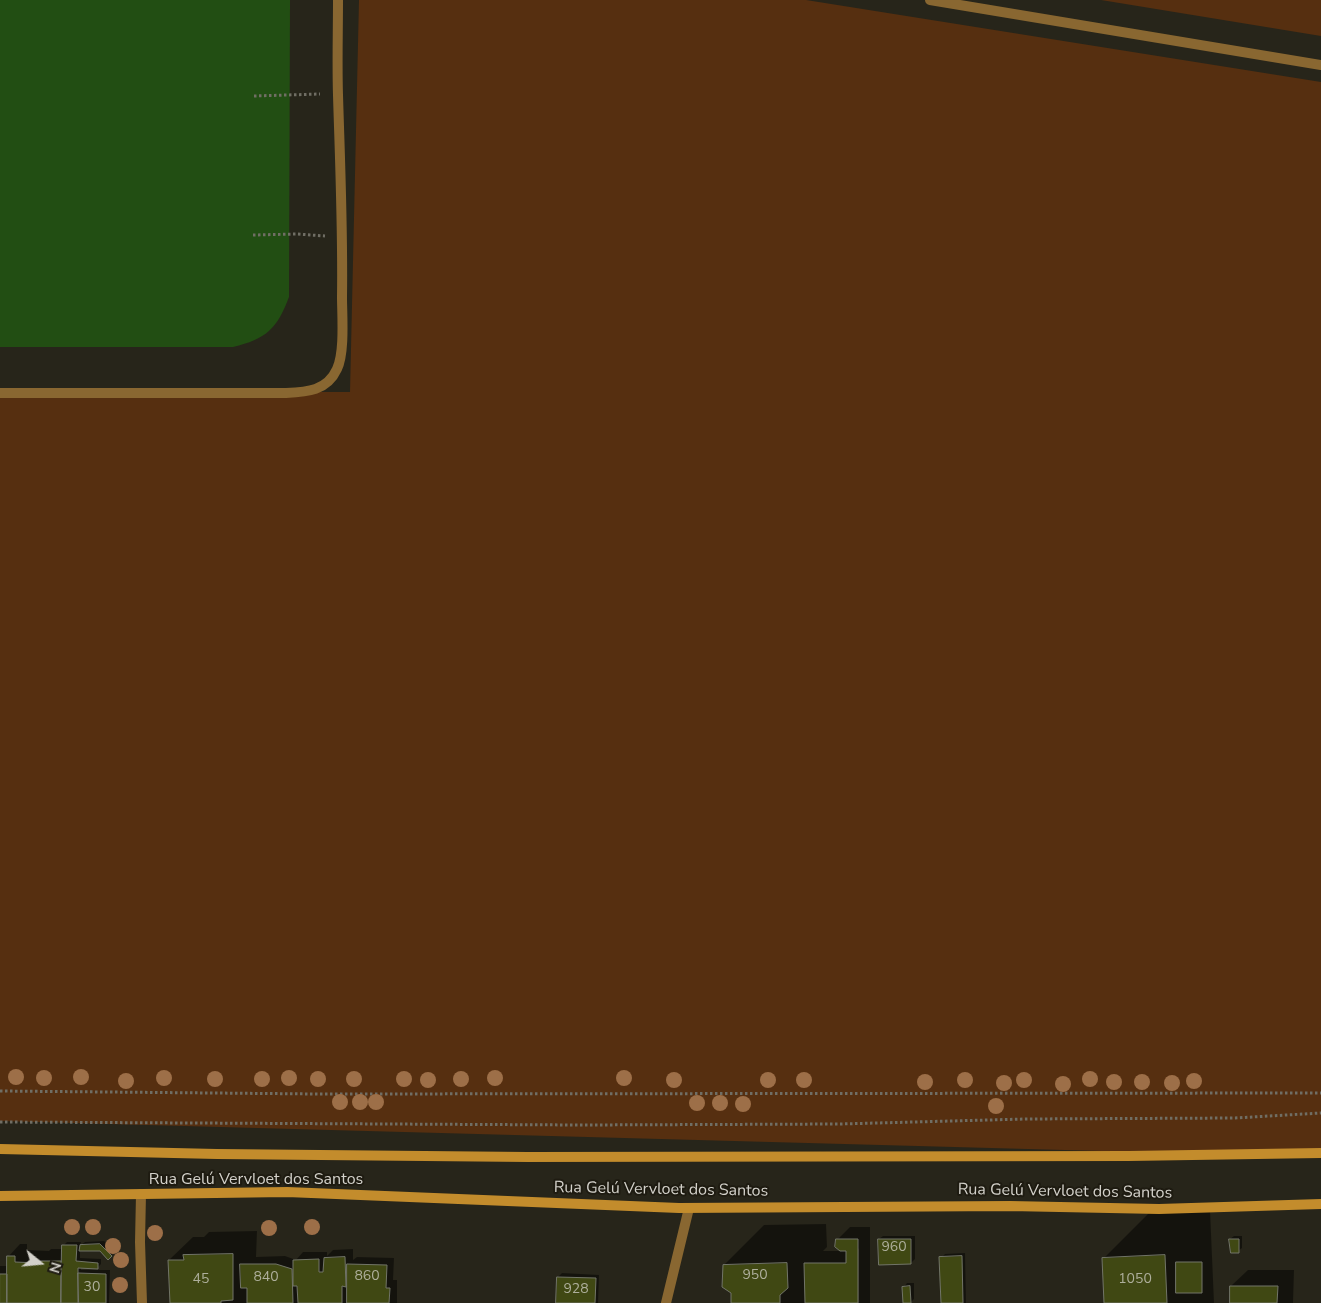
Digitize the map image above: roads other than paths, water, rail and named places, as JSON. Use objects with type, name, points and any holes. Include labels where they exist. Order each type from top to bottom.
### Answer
[{"type":"main road","name":"Rua Gelú Vervloet dos Santos","points":[[0,1149],[217,1154],[528,1157],[1128,1156],[1321,1153]]},
{"type":"main road","name":"Rua Gelú Vervloet dos Santos","points":[[0,1196],[287,1192],[689,1208],[1010,1206],[1159,1209],[1321,1204]]},
{"type":"street","points":[[0,393],[286,393],[312,391],[325,384],[337,369],[342,345],[343,237],[338,93],[338,0]]},
{"type":"street","points":[[930,0],[1321,65]]},
{"type":"street","points":[[141,1194],[142,1303]]},
{"type":"street","points":[[666,1303],[689,1208]]}]
